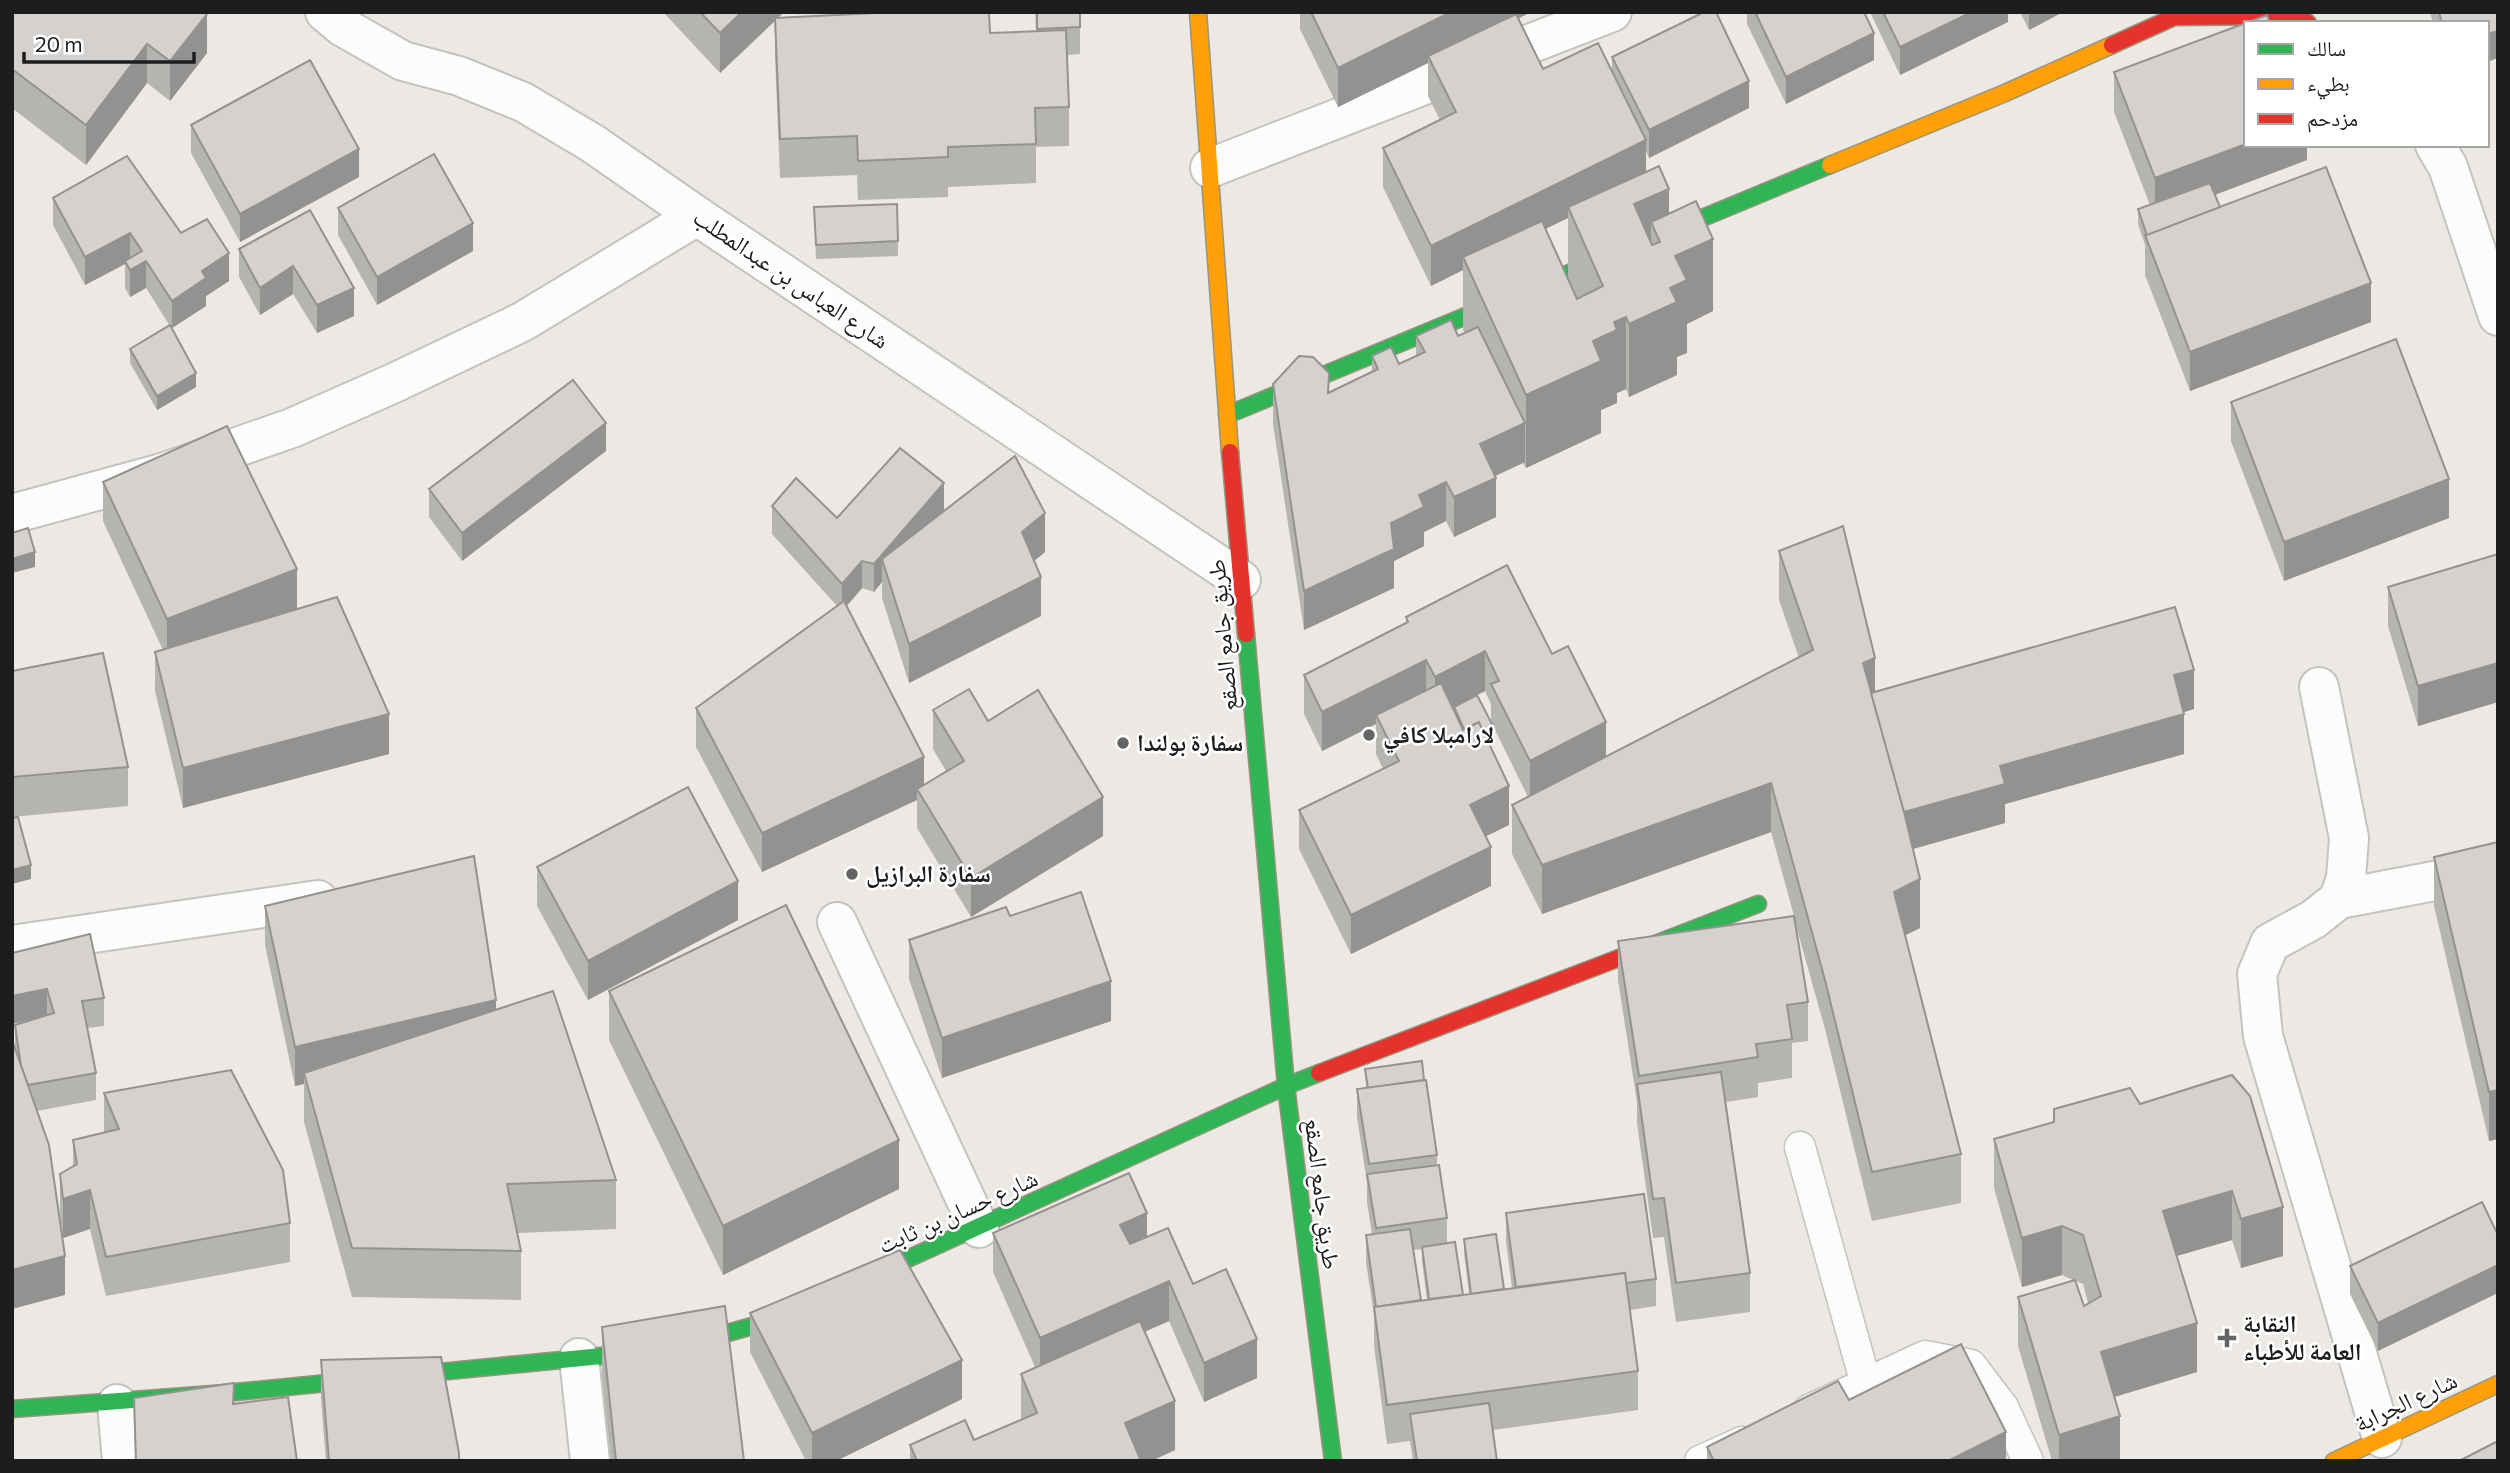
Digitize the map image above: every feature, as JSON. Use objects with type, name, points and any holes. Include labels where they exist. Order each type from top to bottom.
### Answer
[{"type":"street","name":"شارع العباس بن عبدالمطلب","points":[[325,12],[343,27],[403,61],[459,76],[523,102],[592,143],[1241,580]]},
{"type":"street","name":"طريق جامع الصقع","points":[[1198,12],[1227,415],[1286,1086],[1333,1461]]},
{"type":"street","points":[[1210,168],[1612,12]]},
{"type":"street","points":[[1227,415],[2005,93],[2174,17],[2299,16],[2305,21]]},
{"type":"street","points":[[2436,147],[2448,167],[2498,316]]},
{"type":"street","points":[[12,514],[162,473],[292,428],[522,322],[697,216]]},
{"type":"street","points":[[2319,687],[2349,838],[2346,878],[2339,899]]},
{"type":"street","points":[[2382,1438],[2263,1036],[2258,974],[2270,943],[2314,919],[2339,899],[2498,869]]},
{"type":"street","points":[[12,945],[350,896]]},
{"type":"street","name":"شارع حسان بن ثابت","points":[[846,1287],[1286,1086],[1758,904]]},
{"type":"street","points":[[837,922],[979,1228]]},
{"type":"street","points":[[12,1409],[117,1404],[688,1345],[736,1332],[810,1303]]},
{"type":"street","points":[[579,1358],[590,1461]]},
{"type":"street","name":"شارع الجرابة","points":[[2334,1461],[2498,1384]]},
{"type":"street","points":[[117,1404],[122,1461]]},
{"type":"lane","points":[[1800,1147],[1866,1384]]},
{"type":"lane","points":[[1700,1461],[1925,1356],[1971,1365],[2003,1406],[2028,1461]]},
{"type":"building","points":[[12,12],[207,14],[170,61],[147,44],[86,125],[12,69]]},
{"type":"building","points":[[700,12],[742,12],[720,33]]},
{"type":"building","points":[[897,12],[989,12],[990,33],[1066,30],[1069,107],[1035,108],[1036,144],[948,147],[948,157],[858,161],[857,136],[780,139],[775,18]]},
{"type":"building","points":[[1037,12],[1080,12],[1080,27],[1037,29]]},
{"type":"building","points":[[1311,12],[1451,12],[1338,68]]},
{"type":"building","points":[[1704,12],[1716,12],[1749,81],[1649,130],[1612,57]]},
{"type":"building","points":[[1755,12],[1864,12],[1874,33],[1786,77]]},
{"type":"building","points":[[1883,12],[1972,12],[1900,47]]},
{"type":"building","points":[[2439,12],[2498,12],[2498,31],[2489,33],[2489,21],[2441,21]]},
{"type":"building","points":[[1516,14],[1543,69],[1598,43],[1646,140],[1431,246],[1383,148],[1456,112],[1428,56]]},
{"type":"building","points":[[2267,15],[2269,21],[2251,21]]},
{"type":"building","points":[[2244,24],[2244,145],[2155,178],[2114,72]]},
{"type":"building","points":[[310,60],[359,149],[240,214],[191,125]]},
{"type":"building","points":[[434,154],[473,223],[377,277],[338,208]]},
{"type":"building","points":[[127,156],[181,233],[207,219],[229,253],[202,271],[206,278],[172,301],[146,261],[130,270],[125,261],[142,251],[130,233],[85,257],[53,198]]},
{"type":"building","points":[[1659,166],[1669,189],[1634,204],[1652,245],[1660,242],[1651,222],[1696,201],[1713,239],[1675,256],[1687,280],[1670,288],[1677,302],[1629,324],[1626,317],[1614,322],[1617,330],[1593,341],[1601,361],[1526,395],[1463,257],[1542,221],[1577,299],[1603,286],[1568,207]]},
{"type":"building","points":[[2326,167],[2371,283],[2190,352],[2145,235]]},
{"type":"building","points":[[2210,183],[2220,207],[2147,235],[2138,209]]},
{"type":"building","points":[[897,204],[898,241],[816,245],[814,207]]},
{"type":"building","points":[[310,210],[354,288],[317,305],[293,266],[260,288],[239,249]]},
{"type":"building","points":[[1451,320],[1458,336],[1478,327],[1525,423],[1480,444],[1496,478],[1454,497],[1446,482],[1419,495],[1424,507],[1391,523],[1394,549],[1304,591],[1273,384],[1299,356],[1313,357],[1329,373],[1328,393],[1378,369],[1372,356],[1391,347],[1399,364],[1425,352],[1416,336]]},
{"type":"building","points":[[170,325],[196,373],[157,396],[130,349]]},
{"type":"building","points":[[2396,339],[2449,479],[2284,542],[2231,402]]},
{"type":"building","points":[[573,380],[606,423],[462,533],[429,489]]},
{"type":"building","points":[[227,426],[297,569],[167,619],[103,482]]},
{"type":"building","points":[[900,448],[944,483],[874,564],[862,561],[842,584],[772,506],[796,478],[837,518]]},
{"type":"building","points":[[1015,456],[1045,513],[1022,532],[1041,577],[909,644],[882,559]]},
{"type":"building","points":[[1843,526],[1875,658],[1863,663],[1920,879],[1894,892],[1961,1154],[1872,1172],[1825,980],[1771,783],[1542,865],[1512,805],[1813,650],[1779,551]]},
{"type":"building","points":[[28,528],[35,552],[12,559],[12,533]]},
{"type":"building","points":[[2498,554],[2498,663],[2418,686],[2388,587]]},
{"type":"building","points":[[1507,565],[1552,654],[1568,646],[1606,722],[1530,761],[1491,684],[1499,681],[1485,651],[1435,677],[1426,660],[1322,712],[1304,675],[1408,622],[1406,617]]},
{"type":"building","points":[[337,597],[389,714],[183,768],[155,652]]},
{"type":"building","points":[[844,601],[924,757],[762,833],[696,708]]},
{"type":"building","points":[[2175,607],[2194,670],[2174,675],[2184,714],[2000,766],[2005,784],[1904,812],[1871,693]]},
{"type":"building","points":[[103,653],[128,767],[12,777],[12,671]]},
{"type":"building","points":[[1441,683],[1463,730],[1479,722],[1509,786],[1470,805],[1491,847],[1351,915],[1299,810],[1399,761],[1376,715]]},
{"type":"building","points":[[969,689],[988,721],[1038,690],[1103,797],[971,878],[917,789],[964,761],[933,710]]},
{"type":"building","points":[[1477,695],[1494,728],[1484,733],[1479,722],[1464,729],[1454,707]]},
{"type":"building","points":[[688,787],[738,881],[588,961],[537,867]]},
{"type":"building","points":[[18,817],[31,865],[12,870],[12,818]]},
{"type":"building","points":[[2498,842],[2498,1090],[2489,1092],[2434,857]]},
{"type":"building","points":[[474,856],[496,1000],[295,1047],[265,906]]},
{"type":"building","points":[[1081,892],[1111,981],[942,1038],[909,940],[1006,907],[1010,916]]},
{"type":"building","points":[[786,905],[899,1140],[723,1226],[609,991]]},
{"type":"building","points":[[1794,916],[1808,1002],[1787,1005],[1792,1039],[1756,1044],[1758,1057],[1639,1076],[1618,941]]},
{"type":"building","points":[[90,934],[104,998],[82,1001],[96,1073],[28,1085],[21,1066],[15,1025],[54,1013],[47,989],[12,996],[12,953]]},
{"type":"building","points":[[553,991],[616,1180],[507,1184],[521,1251],[352,1248],[304,1073]]},
{"type":"building","points":[[12,1040],[49,1145],[65,1256],[12,1270]]},
{"type":"building","points":[[1422,1061],[1424,1080],[1368,1088],[1365,1069]]},
{"type":"building","points":[[231,1070],[283,1170],[290,1223],[106,1257],[90,1190],[63,1199],[60,1174],[77,1164],[73,1140],[119,1129],[104,1093]]},
{"type":"building","points":[[1721,1072],[1750,1273],[1676,1283],[1664,1198],[1653,1199],[1637,1084]]},
{"type":"building","points":[[2232,1075],[2250,1096],[2283,1207],[2241,1219],[2232,1191],[2163,1211],[2197,1323],[2101,1352],[2120,1416],[2059,1435],[2018,1297],[2075,1280],[2084,1306],[2101,1296],[2083,1235],[2062,1226],[2022,1238],[1994,1139],[2054,1122],[2054,1109],[2130,1088],[2140,1104]]},
{"type":"building","points":[[1426,1080],[1437,1155],[1369,1164],[1357,1089]]},
{"type":"building","points":[[1439,1165],[1447,1218],[1376,1228],[1367,1174]]},
{"type":"building","points":[[1129,1173],[1147,1213],[1120,1225],[1130,1244],[1168,1228],[1193,1284],[1226,1269],[1257,1339],[1204,1363],[1169,1281],[1040,1338],[993,1233]]},
{"type":"building","points":[[1644,1194],[1656,1279],[1626,1283],[1625,1273],[1516,1287],[1506,1213]]},
{"type":"building","points":[[2482,1202],[2498,1235],[2498,1265],[2378,1323],[2350,1266]]},
{"type":"building","points":[[1410,1229],[1421,1300],[1376,1307],[1366,1235]]},
{"type":"building","points":[[1496,1234],[1504,1289],[1471,1294],[1464,1239]]},
{"type":"building","points":[[1455,1242],[1463,1295],[1429,1299],[1422,1247]]},
{"type":"building","points":[[900,1250],[962,1360],[812,1433],[750,1313]]},
{"type":"building","points":[[1625,1273],[1638,1371],[1387,1405],[1374,1307]]},
{"type":"building","points":[[725,1306],[744,1461],[616,1461],[602,1327]]},
{"type":"building","points":[[1140,1321],[1175,1401],[1125,1423],[1141,1461],[917,1461],[910,1445],[965,1420],[974,1440],[1037,1413],[1021,1374]]},
{"type":"building","points":[[1961,1344],[2006,1432],[1948,1461],[1714,1461],[1707,1447],[1838,1381],[1849,1400]]},
{"type":"building","points":[[441,1357],[459,1461],[329,1461],[321,1360]]},
{"type":"building","points":[[234,1383],[233,1404],[288,1397],[297,1461],[136,1461],[134,1398]]},
{"type":"building","points":[[1489,1403],[1497,1461],[1417,1461],[1410,1414]]},
{"type":"building","points":[[2498,1441],[2498,1461],[2459,1461]]},
{"type":"traffic: fast","points":[[1227,415],[1830,165]]},
{"type":"traffic: fast","points":[[1246,634],[1286,1086],[1333,1461]]},
{"type":"traffic: fast","points":[[1619,958],[1758,904]]},
{"type":"traffic: fast","points":[[857,1282],[1319,1073]]},
{"type":"traffic: fast","points":[[12,1409],[226,1393],[622,1354],[713,1337],[756,1325],[799,1308]]},
{"type":"traffic: slow","points":[[1198,12],[1230,452]]},
{"type":"traffic: slow","points":[[1830,165],[2005,93],[2112,45]]},
{"type":"traffic: slow","points":[[2334,1461],[2498,1384]]},
{"type":"traffic: jam","points":[[2112,45],[2174,17],[2299,16],[2305,21]]},
{"type":"traffic: jam","points":[[1230,452],[1246,634]]},
{"type":"traffic: jam","points":[[1319,1073],[1619,958]]},
{"type":"place","name":"لارامبلا كافي","points":[[1369,735]]},
{"type":"place","name":"سفارة بولندا","points":[[1123,743]]},
{"type":"place","name":"سفارة البرازيل","points":[[852,874]]},
{"type":"place","name":"النقابة العامة للأطباء","points":[[2227,1338]]}]
